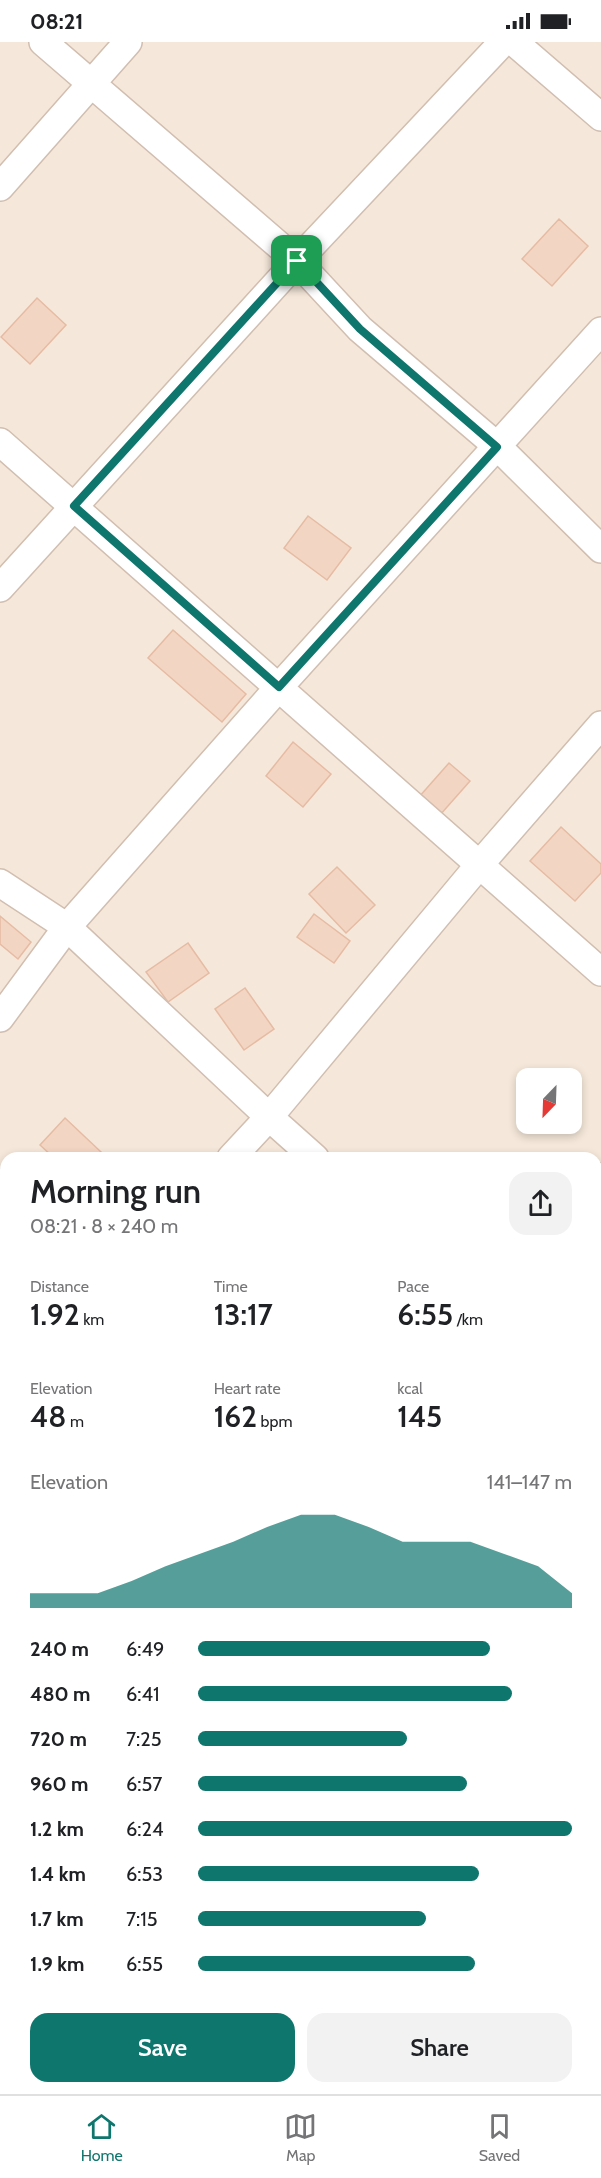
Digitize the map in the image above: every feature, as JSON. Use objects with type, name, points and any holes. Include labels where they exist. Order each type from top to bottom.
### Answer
[{"type":"street","points":[[43,42],[297,261],[360,329],[497,447],[601,549]]},
{"type":"street","points":[[0,187],[128,42]]},
{"type":"street","points":[[0,588],[297,261],[503,42]]},
{"type":"street","points":[[514,42],[601,117]]},
{"type":"street","points":[[0,1018],[67,927],[279,687],[601,332]]},
{"type":"street","points":[[0,442],[601,972]]},
{"type":"street","points":[[236,1152],[601,725]]},
{"type":"street","points":[[0,883],[67,927],[308,1152]]},
{"type":"shaded area","points":[[0,42],[601,42],[601,1152],[0,1152]]},
{"type":"building","points":[[559,219],[588,246],[552,286],[522,259]]},
{"type":"building","points":[[37,298],[66,325],[30,364],[1,337]]},
{"type":"building","points":[[308,516],[351,548],[327,580],[284,548]]},
{"type":"building","points":[[173,630],[246,694],[222,722],[148,658]]},
{"type":"building","points":[[293,742],[331,774],[303,807],[266,776]]},
{"type":"building","points":[[449,763],[470,781],[440,815],[419,797]]},
{"type":"building","points":[[561,827],[601,864],[601,873],[575,901],[530,861]]},
{"type":"building","points":[[337,867],[375,905],[346,933],[309,894]]},
{"type":"building","points":[[314,914],[350,941],[334,963],[297,937]]},
{"type":"building","points":[[0,916],[31,942],[18,959],[0,944]]},
{"type":"building","points":[[188,943],[209,973],[168,1002],[146,972]]},
{"type":"building","points":[[245,988],[274,1029],[244,1050],[215,1009]]},
{"type":"building","points":[[65,1118],[101,1152],[48,1152],[40,1145]]},
{"type":"route","points":[[297,261],[360,329],[497,447],[279,687],[74,506],[297,261]]}]
